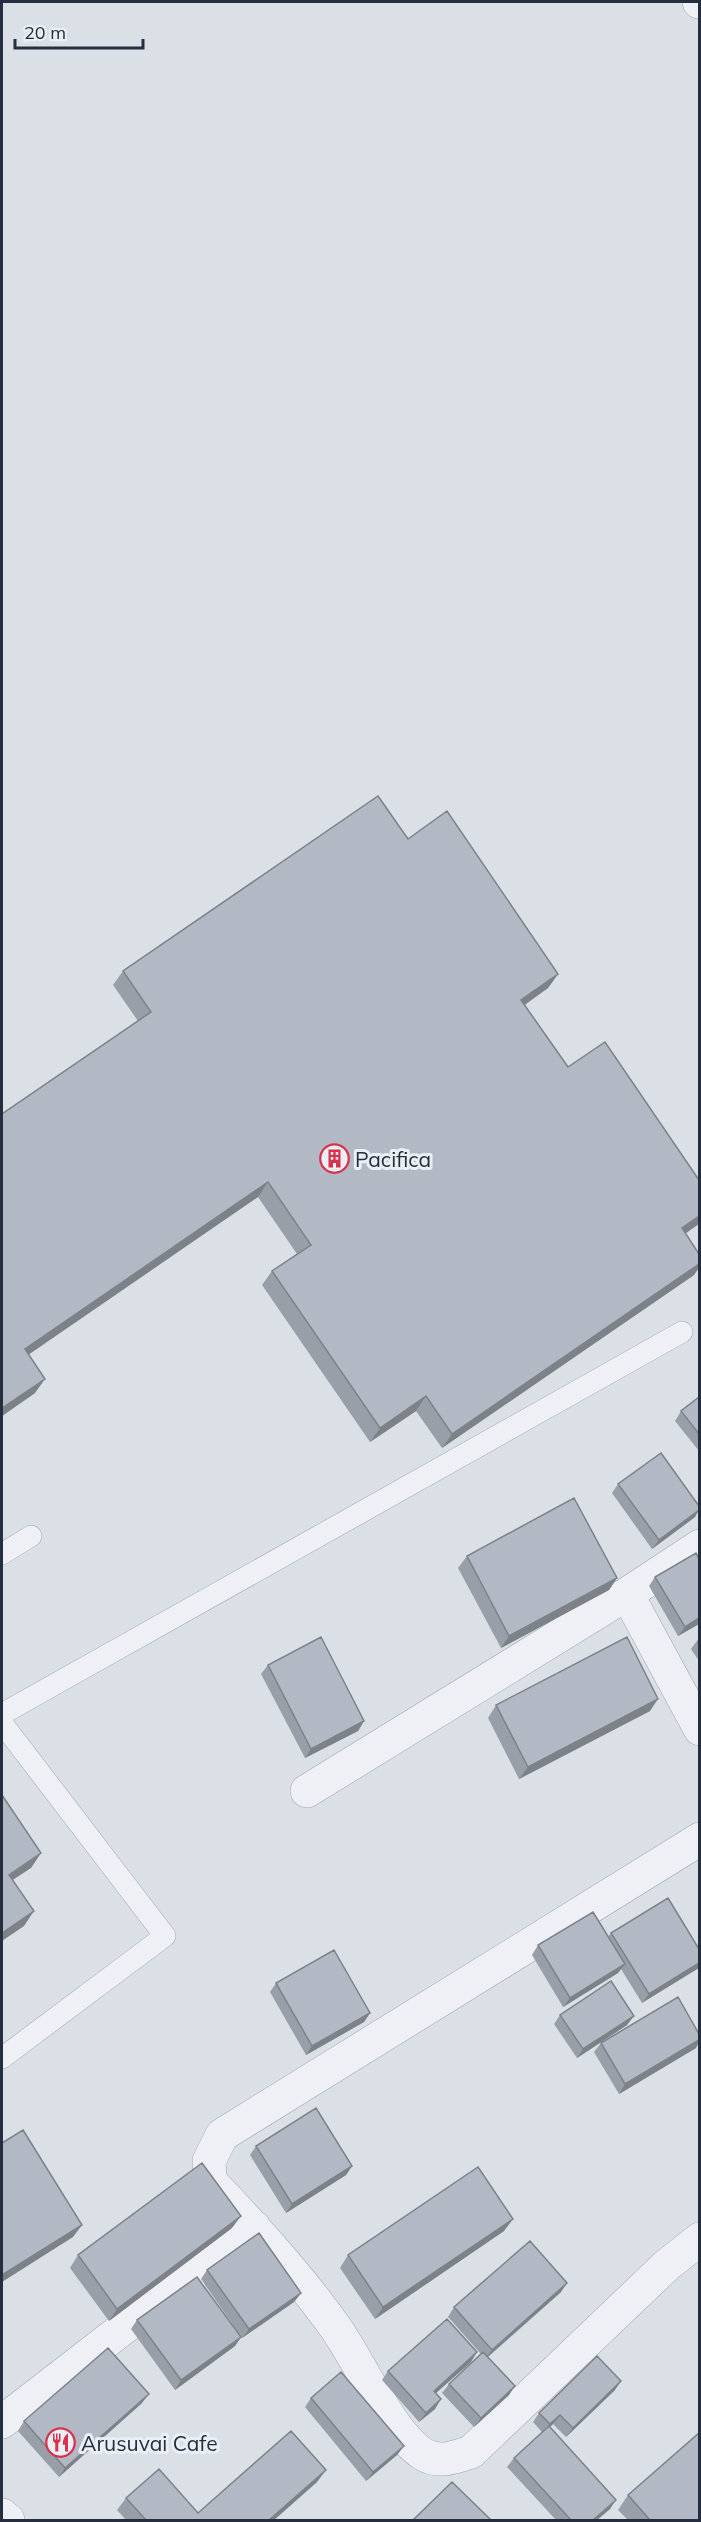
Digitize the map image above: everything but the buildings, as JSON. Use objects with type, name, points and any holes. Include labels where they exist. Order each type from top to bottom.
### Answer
[{"type":"street","points":[[307,1791],[627,1594],[699,1546]]},
{"type":"street","points":[[627,1594],[699,1729]]},
{"type":"street","points":[[699,1839],[222,2135],[209,2160],[210,2181],[254,2227],[336,2328],[403,2436],[424,2456],[444,2460],[471,2452],[667,2265],[699,2239]]},
{"type":"street","points":[[2,2422],[254,2227]]},
{"type":"street","points":[[2,2515],[8,2520]]},
{"type":"lane","points":[[2,1714],[682,1332]]},
{"type":"lane","points":[[2,1554],[32,1536]]},
{"type":"lane","points":[[2,1724],[165,1936],[2,2058]]},
{"type":"place","name":"Pacifica","points":[[334,1159]]},
{"type":"place","name":"Arusuvai Cafe","points":[[60,2443]]}]
